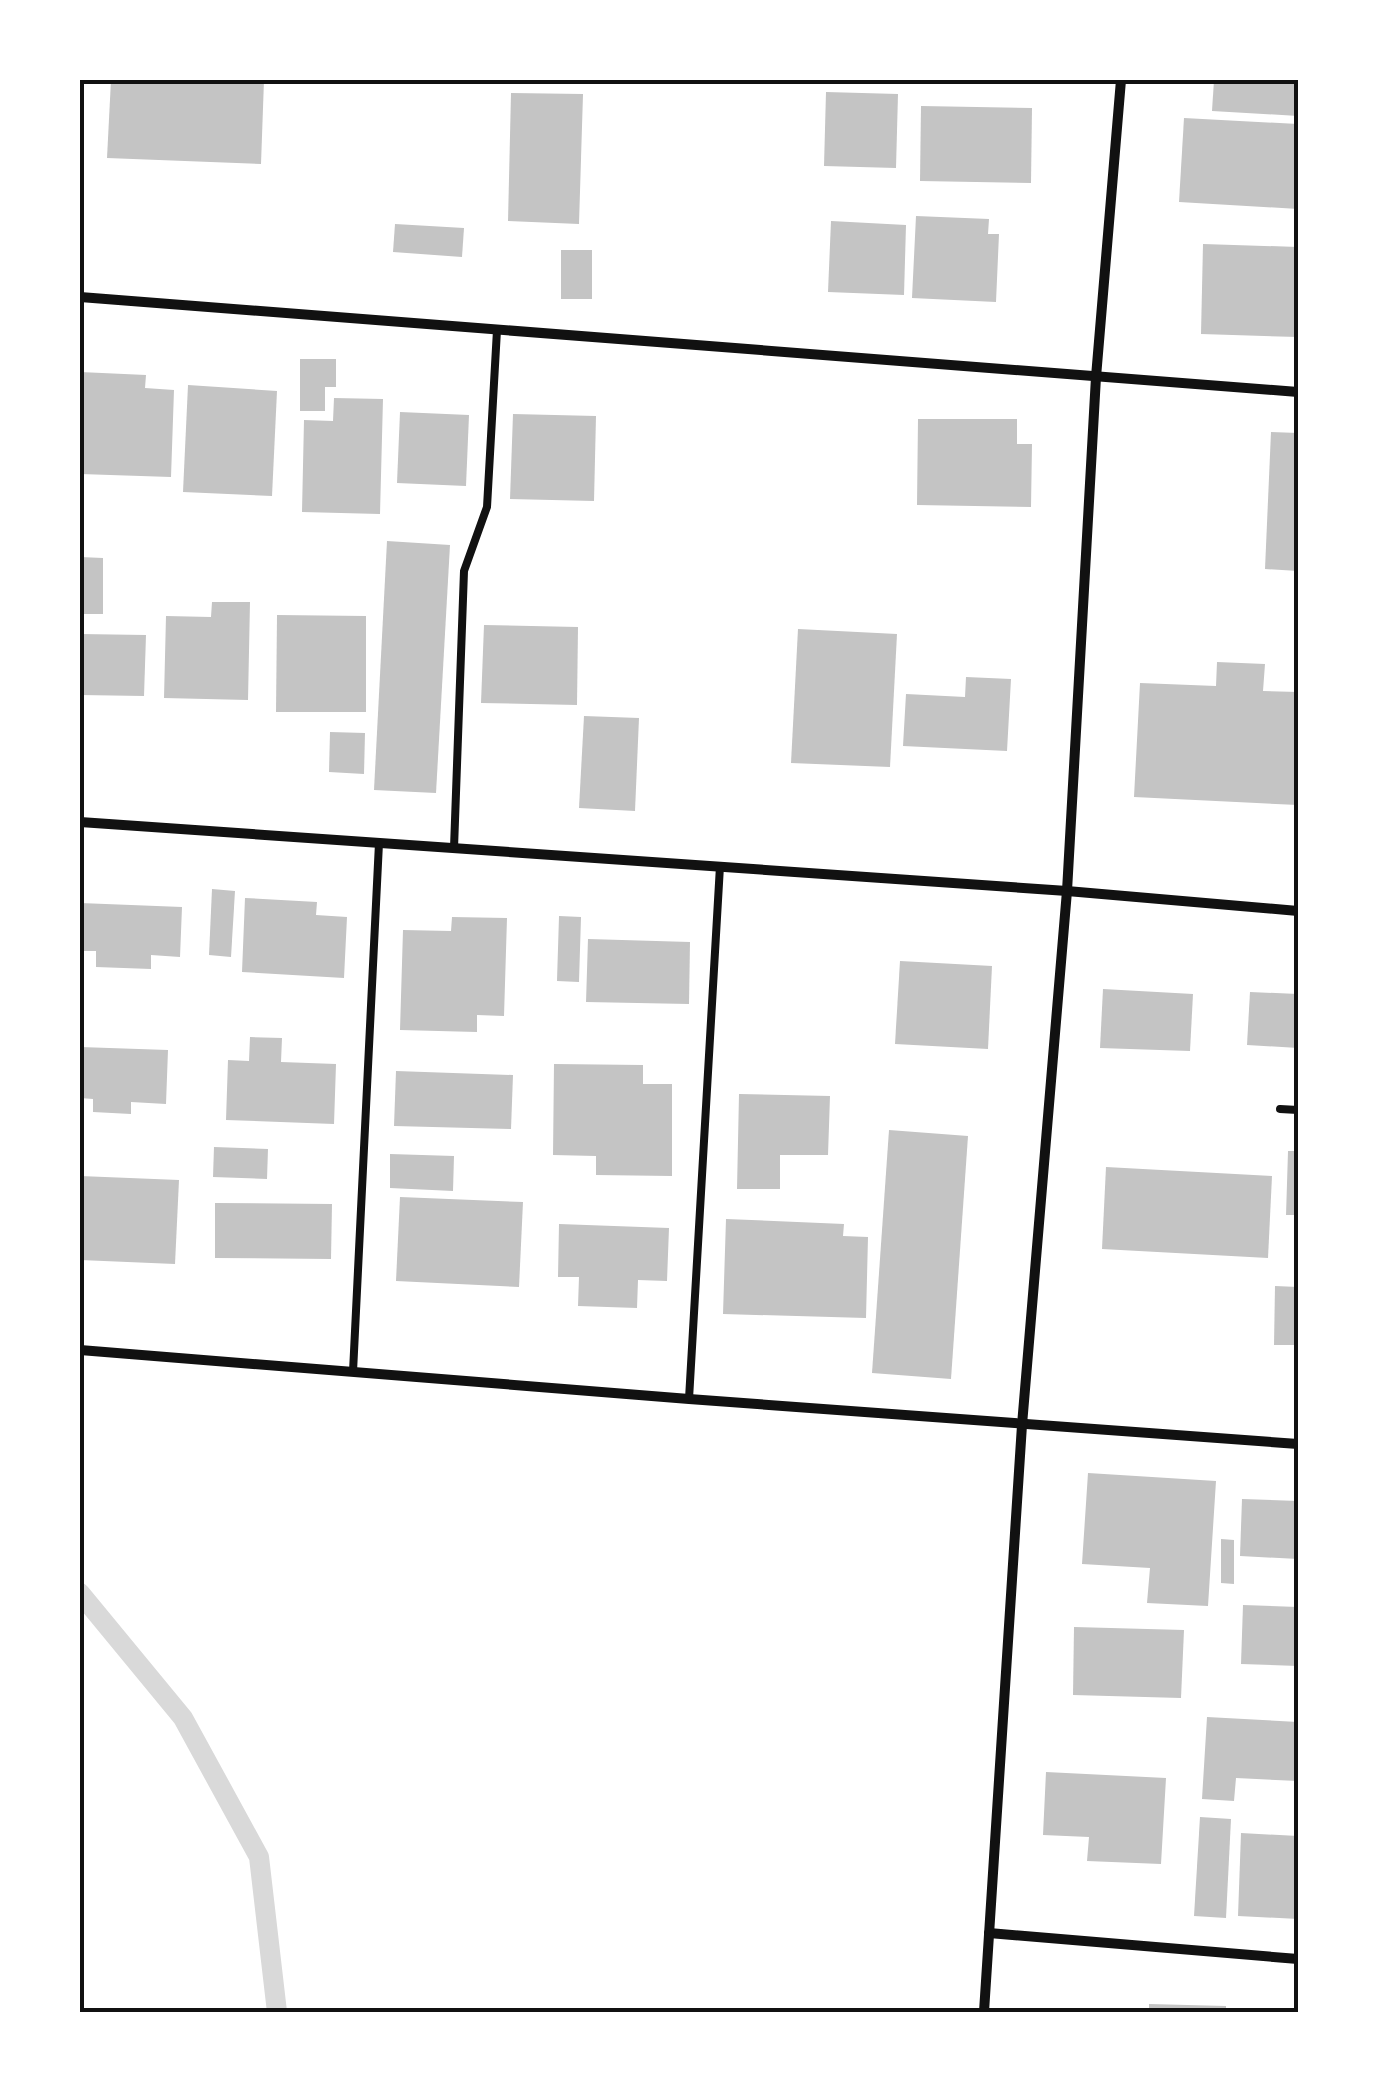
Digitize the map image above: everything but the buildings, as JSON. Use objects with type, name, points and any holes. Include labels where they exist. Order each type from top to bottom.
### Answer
[{"type":"street","points":[[984,2012],[1022,1424],[1067,890],[1096,377],[1121,80]]},
{"type":"street","points":[[80,297],[1298,392]]},
{"type":"street","points":[[80,822],[1067,890],[1298,910]]},
{"type":"street","points":[[80,1350],[1298,1444]]},
{"type":"street","points":[[989,1933],[1298,1959]]},
{"type":"lane","points":[[454,848],[464,572],[487,506],[497,330]]},
{"type":"lane","points":[[353,1372],[379,843]]},
{"type":"lane","points":[[689,1399],[720,866]]},
{"type":"lane","points":[[1280,1108],[1298,1110]]},
{"type":"waterway","points":[[80,1593],[183,1718],[259,1857],[277,2012]]}]
